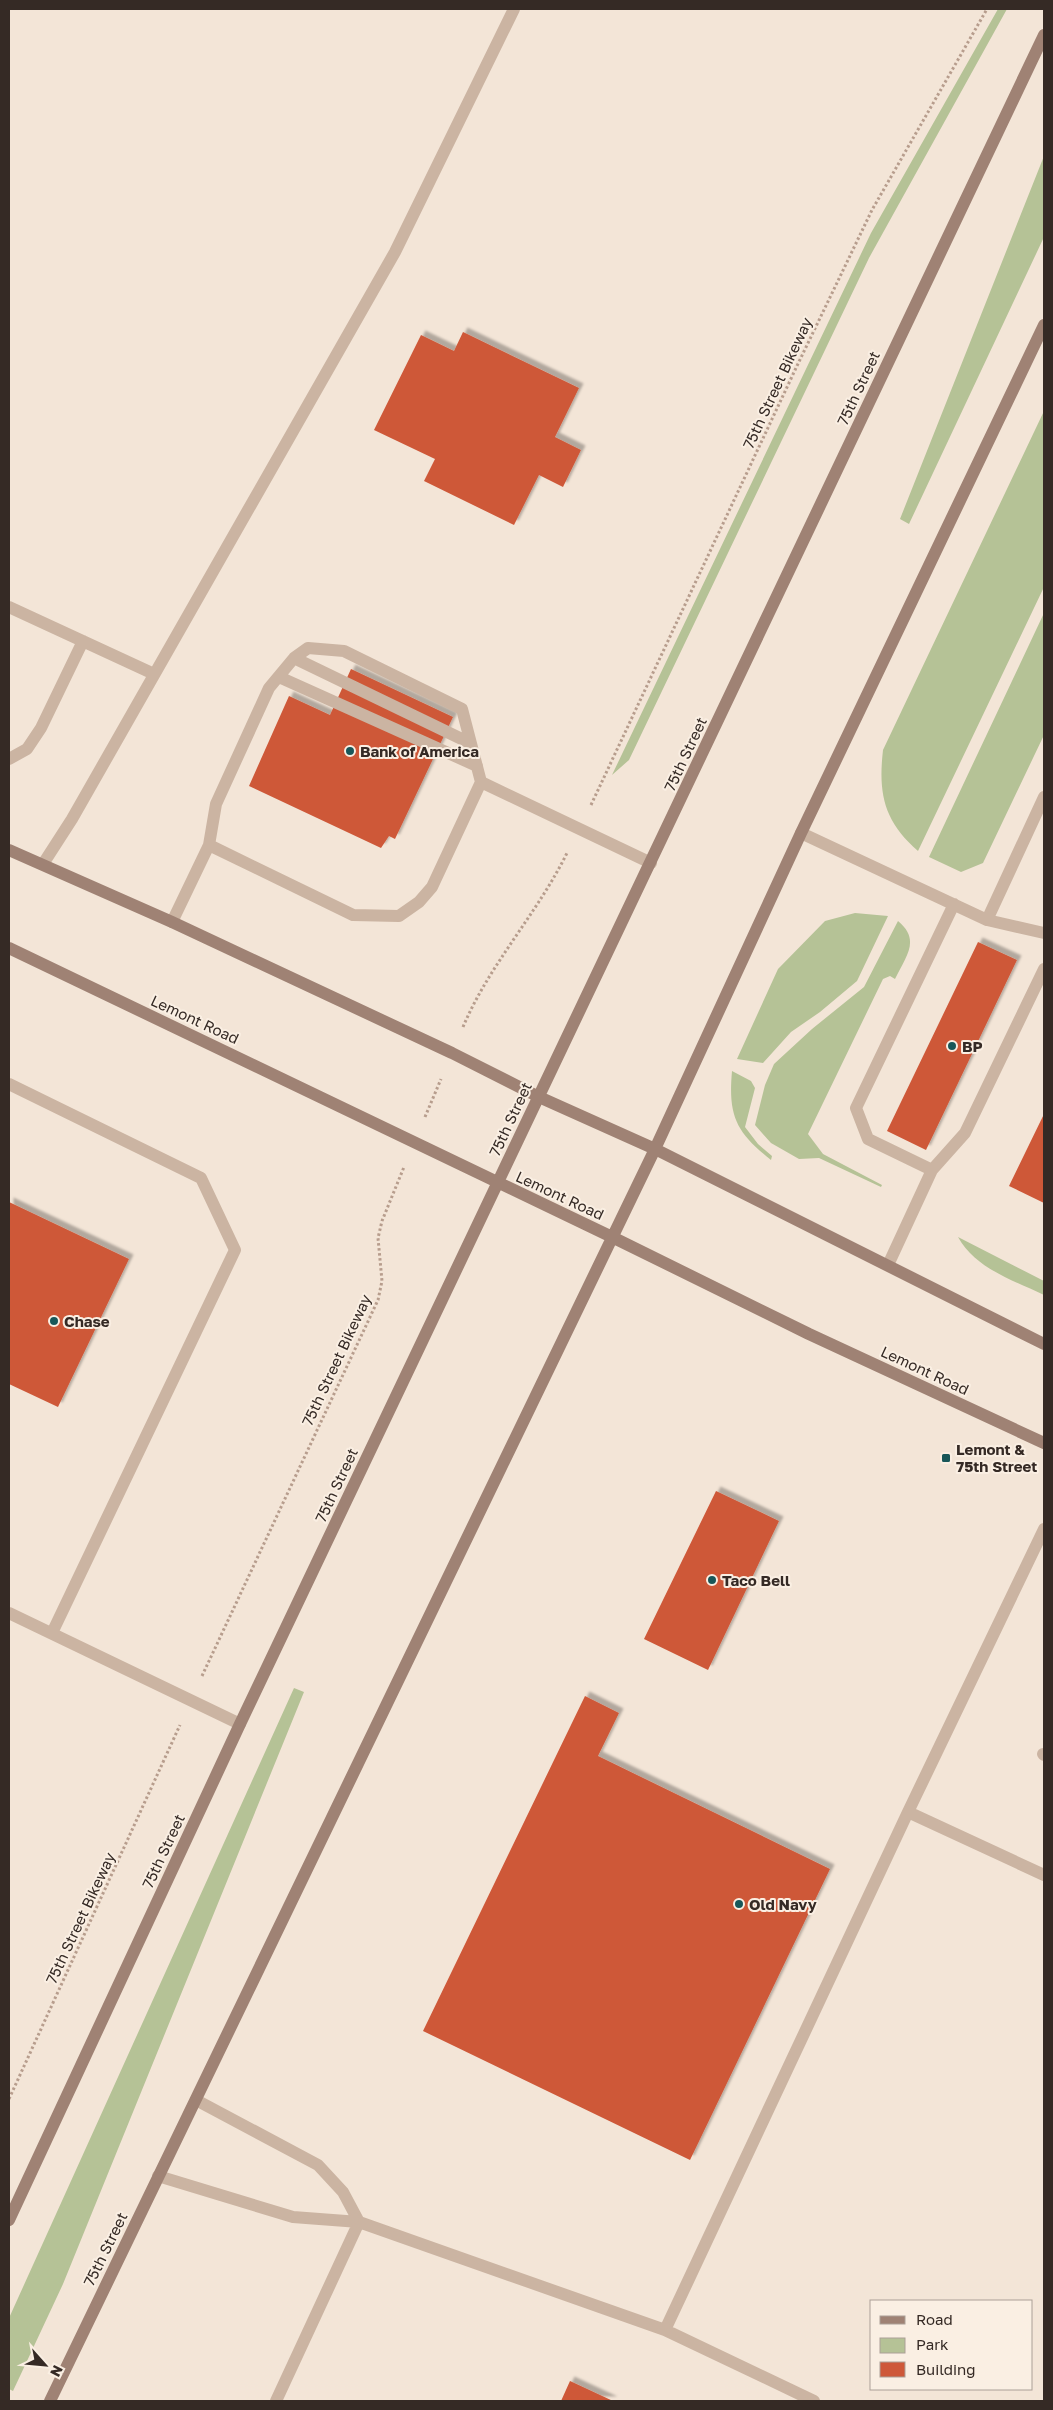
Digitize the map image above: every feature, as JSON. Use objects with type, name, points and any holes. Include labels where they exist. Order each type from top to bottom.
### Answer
[{"type":"main road","name":"75th Street","points":[[9,2220],[240,1724],[1044,35]]},
{"type":"main road","name":"75th Street","points":[[50,2401],[655,1149],[801,833],[1044,325]]},
{"type":"main road","points":[[9,850],[172,922],[452,1053],[538,1097],[655,1149],[1044,1344]]},
{"type":"main road","name":"Lemont Road","points":[[9,948],[612,1237],[808,1334],[1044,1443]]},
{"type":"lane","points":[[43,864],[72,820],[396,252],[514,9]]},
{"type":"lane","points":[[9,607],[154,674]]},
{"type":"lane","points":[[9,759],[26,749],[41,728],[83,641]]},
{"type":"lane","points":[[172,922],[209,845],[216,804],[268,688],[294,658],[308,648],[344,651],[462,709],[481,782],[432,887],[419,902],[399,916],[353,915],[209,845]]},
{"type":"lane","points":[[294,658],[470,743]]},
{"type":"lane","points":[[279,677],[477,766]]},
{"type":"lane","points":[[481,782],[651,863]]},
{"type":"lane","points":[[987,920],[1044,797]]},
{"type":"lane","points":[[801,833],[987,920],[1044,933]]},
{"type":"lane","points":[[932,1170],[868,1139],[856,1108],[954,904]]},
{"type":"lane","points":[[888,1265],[932,1170],[965,1134],[1044,969]]},
{"type":"lane","points":[[9,1084],[201,1178],[235,1250],[52,1633]]},
{"type":"lane","points":[[665,2330],[908,1812],[1044,1529]]},
{"type":"lane","points":[[9,1612],[240,1724]]},
{"type":"lane","points":[[908,1812],[1044,1875]]},
{"type":"lane","points":[[196,2100],[318,2165],[343,2192],[359,2222]]},
{"type":"lane","points":[[158,2176],[293,2217],[359,2222],[665,2330],[814,2401]]},
{"type":"lane","points":[[276,2401],[359,2222]]},
{"type":"path","name":"75th Street Bikeway","points":[[605,776],[872,210],[987,9]]},
{"type":"path","name":"75th Street Bikeway","points":[[212,1654],[378,1300],[382,1281],[378,1238],[382,1222],[474,1001],[551,886]]},
{"type":"path","name":"75th Street Bikeway","points":[[9,2099],[171,1746]]},
{"type":"green space","points":[[998,9],[1007,9],[869,258],[629,760],[612,775],[871,233]]},
{"type":"green space","points":[[1044,156],[1044,237],[909,524],[900,519]]},
{"type":"green space","points":[[1044,411],[1044,587],[918,851],[897,829],[886,806],[882,780],[883,750]]},
{"type":"green space","points":[[1044,613],[1044,735],[983,863],[961,872],[929,857]]},
{"type":"green space","points":[[855,913],[888,916],[857,981],[820,1012],[791,1032],[763,1063],[737,1059],[778,969],[825,921]]},
{"type":"green space","points":[[898,921],[909,935],[910,942],[907,956],[895,979],[890,976],[883,979],[808,1134],[823,1154],[882,1185],[881,1187],[819,1158],[799,1159],[771,1143],[755,1125],[765,1085],[774,1064],[812,1029],[864,987]]},
{"type":"green space","points":[[732,1071],[751,1081],[755,1088],[745,1127],[758,1144],[772,1156],[771,1160],[750,1141],[737,1122],[731,1100]]},
{"type":"green space","points":[[958,1237],[1044,1281],[1044,1295],[985,1265],[966,1248]]},
{"type":"green space","points":[[294,1688],[304,1692],[63,2284],[13,2391],[9,2389],[9,2318]]},
{"type":"building","points":[[463,332],[579,388],[555,437],[581,450],[563,487],[539,475],[514,525],[424,481],[435,459],[374,430],[421,335],[454,351]]},
{"type":"building","name":"Bank of America","points":[[351,669],[453,717],[395,839],[389,836],[381,848],[249,786],[289,696],[330,715]]},
{"type":"building","name":"BP","points":[[978,942],[1017,960],[926,1150],[887,1131]]},
{"type":"building","points":[[1044,1114],[1044,1203],[1009,1186]]},
{"type":"building","name":"Chase","points":[[9,1202],[129,1259],[58,1407],[9,1384]]},
{"type":"building","name":"Taco Bell","points":[[716,1491],[779,1521],[708,1670],[644,1639]]},
{"type":"building","points":[[585,1696],[619,1713],[598,1756],[830,1869],[690,2160],[423,2031]]},
{"type":"building","points":[[570,2381],[613,2401],[561,2401]]},
{"type":"place","name":"Bank of America","points":[[350,751]]},
{"type":"place","name":"BP","points":[[952,1046]]},
{"type":"place","name":"Chase","points":[[54,1321]]},
{"type":"place","name":"Lemont & 75th Street","points":[[946,1458]]},
{"type":"place","name":"Taco Bell","points":[[712,1580]]},
{"type":"place","name":"Old Navy","points":[[739,1904]]}]
